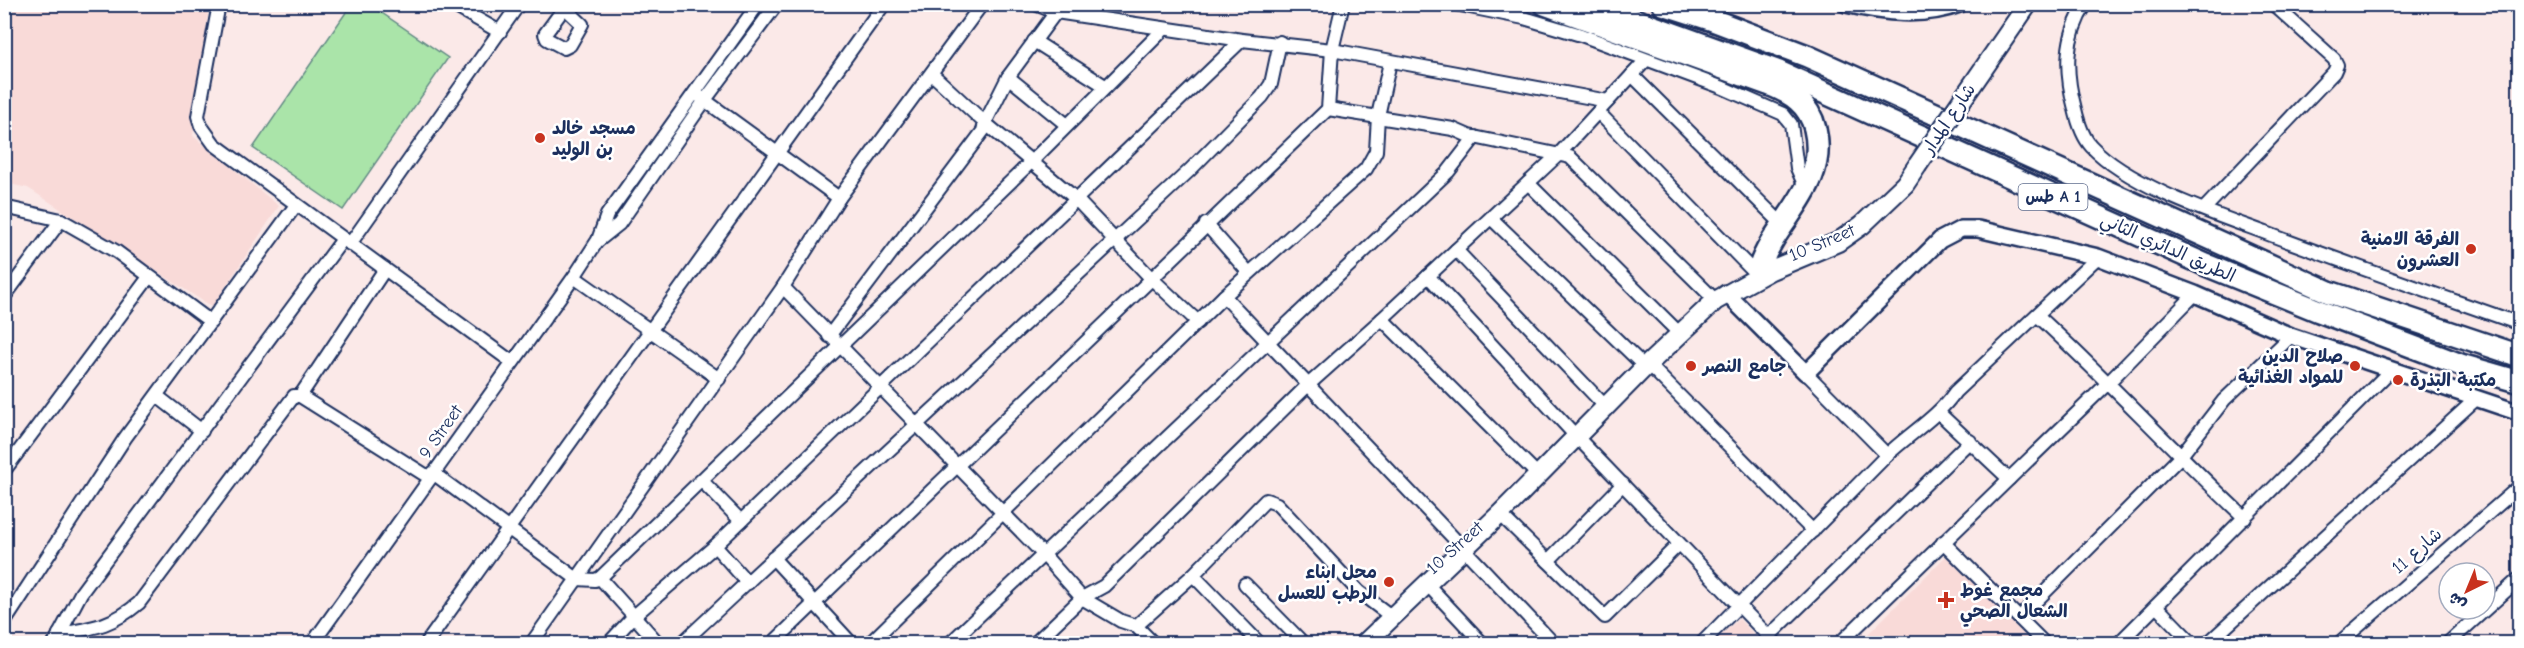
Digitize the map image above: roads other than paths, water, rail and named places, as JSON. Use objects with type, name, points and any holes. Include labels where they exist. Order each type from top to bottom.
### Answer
[{"type":"highway","points":[[1545,4],[1786,90],[1801,101],[1812,117],[1818,156],[1815,173],[1763,254],[1756,271]]},
{"type":"highway","name":"الطريق الدائري الثاني","points":[[1590,4],[1779,72],[2098,217],[2278,295],[2461,365],[2520,382]]},
{"type":"highway","name":"الطريق الدائري الثاني","points":[[1663,4],[1710,19],[1807,56],[2224,247],[2329,292],[2520,356]]},
{"type":"main road","name":"شارع المدار","points":[[1862,225],[1905,184],[2028,4]]},
{"type":"main road","name":"10 Street","points":[[1353,644],[1426,583],[1460,546],[1500,514],[1676,330],[1719,295],[1756,271],[1862,225]]},
{"type":"main road","name":"10 Street","points":[[1364,644],[1388,615],[1576,435],[1645,364],[1719,295],[1838,242],[1862,225]]},
{"type":"street","points":[[219,4],[198,116],[201,126],[214,144],[512,362]]},
{"type":"street","points":[[451,4],[500,32]]},
{"type":"street","points":[[56,641],[81,593],[347,242],[519,4]]},
{"type":"street","name":"9 Street","points":[[312,644],[574,278],[598,240],[607,215],[758,4]]},
{"type":"street","name":"9 Street","points":[[598,240],[619,224],[705,100],[777,4]]},
{"type":"street","points":[[426,644],[884,4]]},
{"type":"street","points":[[531,644],[783,287],[839,198],[982,4]]},
{"type":"street","points":[[1035,4],[1056,12],[1242,40],[1280,42],[1332,50],[1608,101]]},
{"type":"street","points":[[772,644],[1328,109],[1332,50],[1344,4]]},
{"type":"street","points":[[1455,4],[1524,18],[1581,35],[1721,87],[1788,118],[1794,138],[1797,168],[1806,190]]},
{"type":"street","points":[[1846,4],[1897,13],[1928,12],[1960,4]]},
{"type":"street","points":[[2086,4],[2072,32],[2067,62],[2072,97],[2084,137],[2100,154],[2129,173],[2204,209],[2520,324]]},
{"type":"street","points":[[2204,209],[2334,72],[2337,65],[2334,59],[2273,4]]},
{"type":"street","points":[[830,336],[983,131],[1008,77],[1056,12]]},
{"type":"street","points":[[56,641],[103,626],[139,603],[294,396],[300,396],[432,476],[510,527],[577,579],[600,578],[842,347],[1164,29]]},
{"type":"street","points":[[608,644],[634,616],[741,521],[1242,40]]},
{"type":"street","points":[[1034,41],[1105,86]]},
{"type":"street","points":[[681,644],[1190,170],[1263,97],[1271,84],[1280,42]]},
{"type":"street","points":[[1034,644],[1082,598],[1104,586],[1308,384],[1382,319],[1558,155],[1646,60]]},
{"type":"street","points":[[869,644],[1224,296],[1366,169],[1376,151],[1378,116],[1390,62]]},
{"type":"street","points":[[932,74],[985,123],[1075,198],[1115,238],[1150,278],[1198,322]]},
{"type":"street","points":[[1632,75],[1783,225]]},
{"type":"street","points":[[1008,77],[1067,125]]},
{"type":"street","points":[[694,92],[839,198]]},
{"type":"street","points":[[1328,109],[1453,129],[1475,137],[1570,157],[1806,373],[1887,455]]},
{"type":"street","points":[[1598,112],[1756,271]]},
{"type":"street","points":[[949,644],[1448,172],[1475,137]]},
{"type":"street","points":[[1528,183],[1676,330]]},
{"type":"street","points":[[4,622],[125,438],[296,205]]},
{"type":"street","points":[[4,207],[61,220],[117,252],[211,322]]},
{"type":"street","points":[[1491,218],[1645,364],[1813,531]]},
{"type":"street","points":[[4,297],[61,220]]},
{"type":"street","points":[[1206,224],[1249,273]]},
{"type":"street","points":[[1806,373],[1833,350],[1940,240],[1960,229],[1978,229],[2098,257],[2195,294],[2291,336],[2520,413]]},
{"type":"street","points":[[1456,250],[1604,405]]},
{"type":"street","points":[[1701,644],[1887,455],[1917,427],[1938,412],[1955,392],[2098,257]]},
{"type":"street","points":[[300,396],[385,269]]},
{"type":"street","points":[[1428,276],[1679,544],[1773,640],[1970,441]]},
{"type":"street","points":[[4,471],[149,277]]},
{"type":"street","points":[[574,278],[719,379]]},
{"type":"street","points":[[783,287],[1044,555],[1082,598],[1122,621],[1136,626],[1154,644]]},
{"type":"street","points":[[1839,644],[2110,381],[2195,294]]},
{"type":"street","points":[[1224,296],[1554,644]]},
{"type":"street","points":[[2037,315],[2110,381],[2180,457],[2245,518]]},
{"type":"street","points":[[1382,319],[1535,472]]},
{"type":"street","points":[[2019,618],[2180,457],[2224,400],[2291,336]]},
{"type":"street","points":[[2118,644],[2390,371]]},
{"type":"street","points":[[157,396],[202,431]]},
{"type":"street","points":[[2207,644],[2475,399]]},
{"type":"street","points":[[1938,412],[2008,479]]},
{"type":"street","points":[[702,481],[741,521]]},
{"type":"street","points":[[1548,561],[1623,484]]},
{"type":"street","name":"شارع 11","points":[[2338,644],[2520,486]]},
{"type":"street","points":[[1136,626],[1193,574],[1266,500],[1277,504],[1359,592],[1388,615]]},
{"type":"street","points":[[1500,514],[1605,618],[1679,544]]},
{"type":"street","points":[[1943,542],[2045,644]]},
{"type":"street","points":[[714,546],[748,583]]},
{"type":"street","points":[[773,558],[852,644]]},
{"type":"street","points":[[1193,574],[1260,644]]},
{"type":"street","points":[[600,578],[659,644]]},
{"type":"street","points":[[2447,644],[2520,578]]},
{"type":"street","points":[[1426,583],[1483,644]]},
{"type":"street","points":[[1245,584],[1304,644]]},
{"type":"street","points":[[2156,606],[2193,644]]},
{"type":"place","name":"مسجد خالد بن الوليد","points":[[540,138]]},
{"type":"place","name":"الفرقة الامنية العشرون","points":[[2471,249]]},
{"type":"place","name":"جامع النصر","points":[[1691,366]]},
{"type":"place","name":"صلاح الدين للمواد الغذائية","points":[[2355,366]]},
{"type":"place","name":"مكتبة البذرة","points":[[2398,380]]},
{"type":"place","name":"محل ابناء الرطب للعسل","points":[[1389,582]]},
{"type":"place","name":"مجمع غوط الشعال الصحي","points":[[1946,600]]}]
